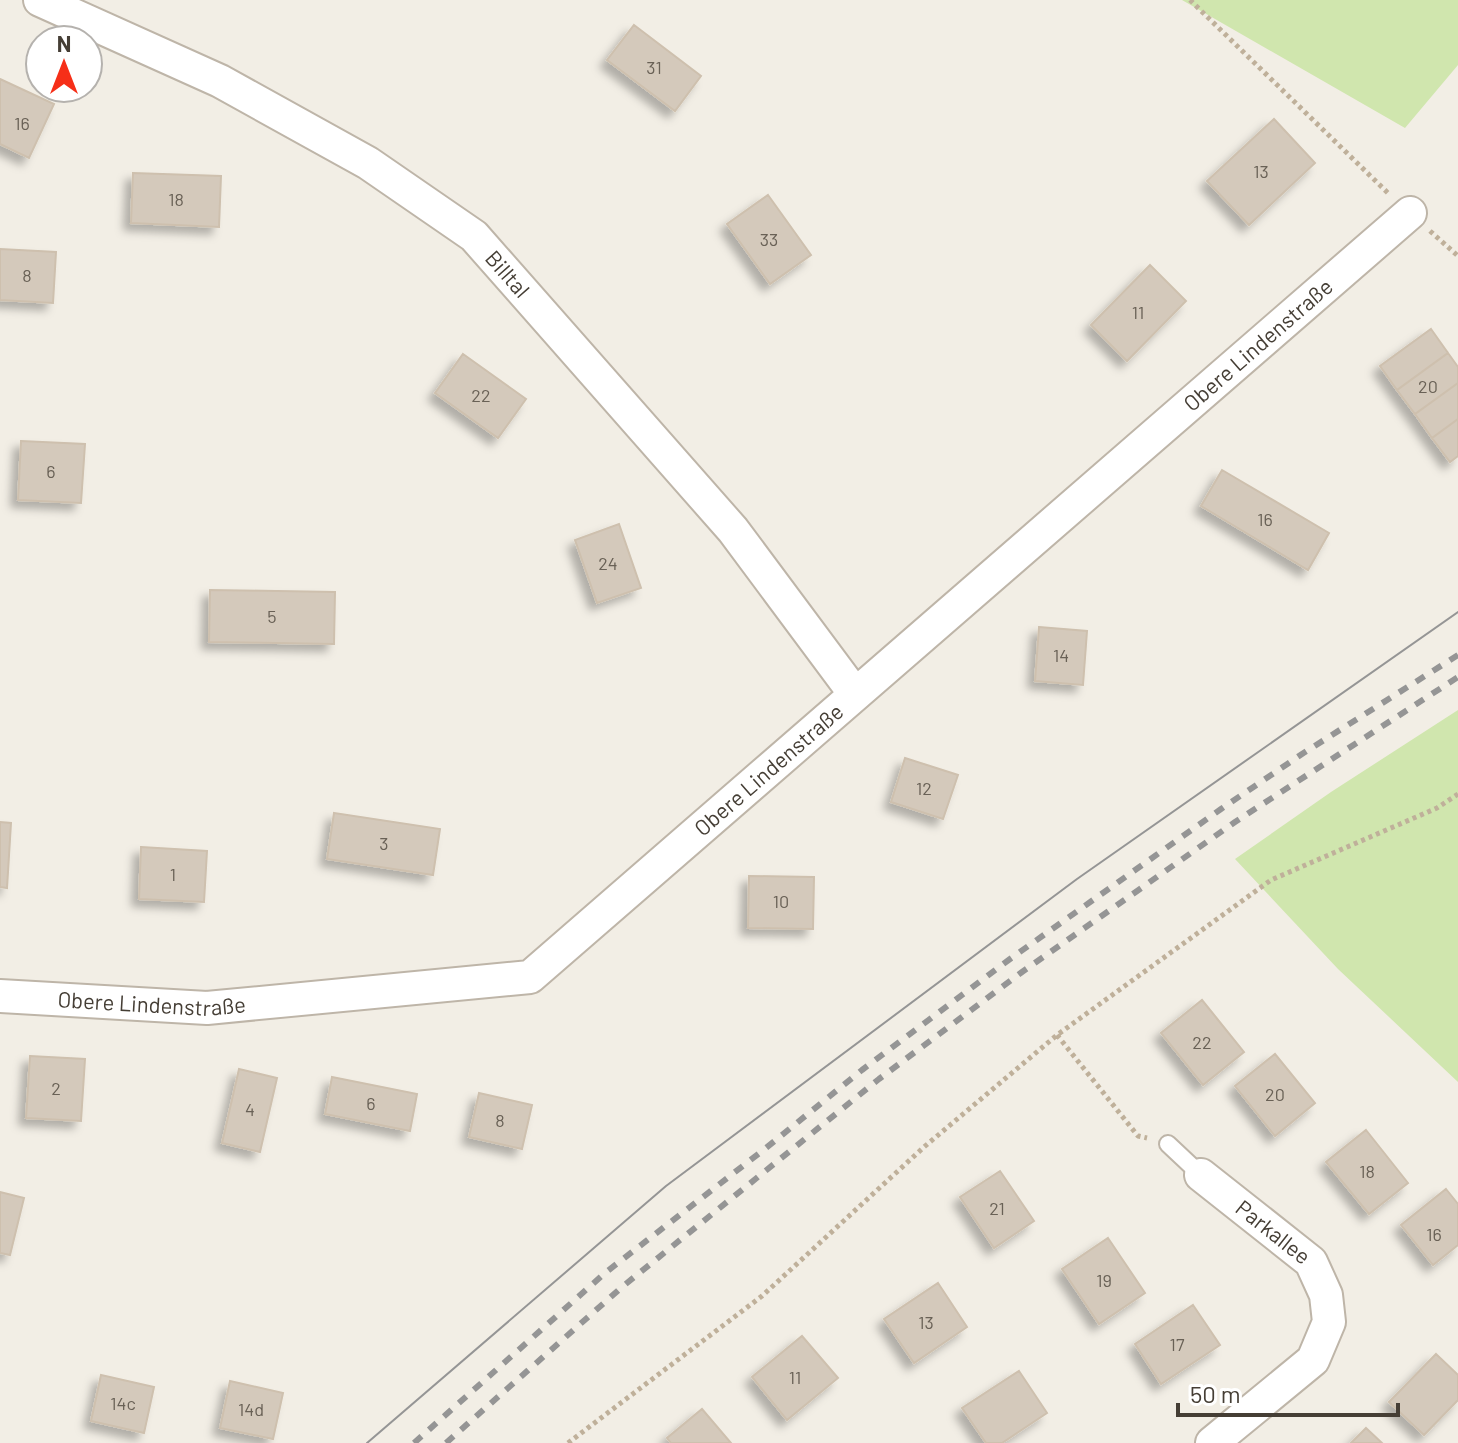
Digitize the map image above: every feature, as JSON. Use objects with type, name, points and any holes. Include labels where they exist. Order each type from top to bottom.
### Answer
[{"type":"street","name":"Billtal","points":[[40,0],[220,81],[368,163],[474,236],[733,530],[855,694]]},
{"type":"street","name":"Obere Lindenstraße","points":[[0,996],[207,1008],[530,977],[1410,213]]},
{"type":"street","name":"Parkallee","points":[[1201,1175],[1311,1262],[1326,1295],[1329,1322],[1313,1360],[1212,1443]]},
{"type":"lane","points":[[1168,1144],[1201,1175]]},
{"type":"path","points":[[1190,0],[1410,213]]},
{"type":"path","points":[[568,1443],[762,1296],[924,1147],[1057,1035],[1271,880],[1437,808],[1458,794]]},
{"type":"path","points":[[1057,1035],[1138,1136],[1168,1144]]},
{"type":"green space","points":[[1182,0],[1458,0],[1458,65],[1405,128]]},
{"type":"green space","points":[[1458,710],[1458,1082],[1338,969],[1235,859]]},
{"type":"building","points":[[634,25],[701,76],[675,111],[607,60]]},
{"type":"building","points":[[0,79],[24,90],[24,104],[54,104],[29,158],[0,144]]},
{"type":"building","points":[[1274,119],[1315,163],[1249,225],[1207,181]]},
{"type":"building","points":[[133,173],[221,176],[219,227],[131,223]]},
{"type":"building","points":[[768,195],[811,255],[770,284],[727,224]]},
{"type":"building","points":[[0,249],[56,252],[53,303],[0,300]]},
{"type":"building","points":[[1150,265],[1186,301],[1127,361],[1091,325]]},
{"type":"building","points":[[1431,329],[1448,353],[1397,390],[1380,366]]},
{"type":"building","points":[[1448,353],[1458,367],[1458,383],[1415,414],[1397,390]]},
{"type":"building","points":[[463,354],[526,399],[498,438],[435,393]]},
{"type":"building","points":[[1458,383],[1458,419],[1432,438],[1415,414]]},
{"type":"building","points":[[1458,419],[1458,456],[1450,462],[1432,438]]},
{"type":"building","points":[[21,441],[85,444],[81,503],[18,500]]},
{"type":"building","points":[[1222,470],[1329,533],[1308,570],[1201,506]]},
{"type":"building","points":[[619,524],[641,588],[597,603],[575,540]]},
{"type":"building","points":[[210,590],[335,592],[334,644],[209,642]]},
{"type":"building","points":[[1039,627],[1087,631],[1083,685],[1035,681]]},
{"type":"building","points":[[905,758],[958,775],[943,819],[891,802]]},
{"type":"building","points":[[334,813],[440,829],[433,875],[327,859]]},
{"type":"building","points":[[0,822],[11,823],[7,888],[0,887]]},
{"type":"building","points":[[141,847],[207,851],[204,902],[139,899]]},
{"type":"building","points":[[749,876],[814,877],[813,929],[748,928]]},
{"type":"building","points":[[1202,1000],[1244,1052],[1203,1085],[1161,1033]]},
{"type":"building","points":[[1275,1054],[1315,1103],[1275,1136],[1235,1086]]},
{"type":"building","points":[[30,1056],[85,1059],[81,1121],[26,1118]]},
{"type":"building","points":[[239,1069],[277,1078],[260,1152],[222,1143]]},
{"type":"building","points":[[332,1077],[417,1094],[410,1131],[325,1114]]},
{"type":"building","points":[[479,1093],[532,1105],[522,1149],[469,1137]]},
{"type":"building","points":[[1366,1130],[1408,1183],[1369,1214],[1326,1162]]},
{"type":"building","points":[[1000,1171],[1034,1221],[994,1248],[960,1197]]},
{"type":"building","points":[[1446,1189],[1458,1204],[1458,1245],[1433,1265],[1401,1225]]},
{"type":"building","points":[[0,1192],[24,1198],[10,1255],[0,1253]]},
{"type":"building","points":[[1108,1238],[1145,1293],[1099,1324],[1062,1269]]},
{"type":"building","points":[[938,1283],[967,1327],[914,1363],[884,1319]]},
{"type":"building","points":[[1193,1305],[1220,1345],[1161,1384],[1135,1344]]},
{"type":"building","points":[[802,1336],[838,1378],[787,1420],[752,1377]]},
{"type":"building","points":[[1436,1354],[1458,1375],[1458,1400],[1424,1435],[1389,1402]]},
{"type":"building","points":[[1019,1371],[1047,1413],[1002,1443],[986,1443],[962,1408]]},
{"type":"building","points":[[101,1375],[154,1387],[144,1433],[91,1421]]},
{"type":"building","points":[[230,1381],[283,1393],[273,1439],[220,1428]]},
{"type":"building","points":[[702,1409],[731,1443],[671,1443],[667,1438]]},
{"type":"building","points":[[1366,1428],[1382,1443],[1351,1443]]},
{"type":"tram line","points":[[367,1443],[666,1186],[1077,879],[1458,612]]},
{"type":"railway","points":[[414,1443],[605,1273],[862,1070],[1010,959],[1221,809],[1458,655]]},
{"type":"railway","points":[[446,1443],[622,1287],[879,1079],[1022,972],[1235,822],[1458,677]]}]
